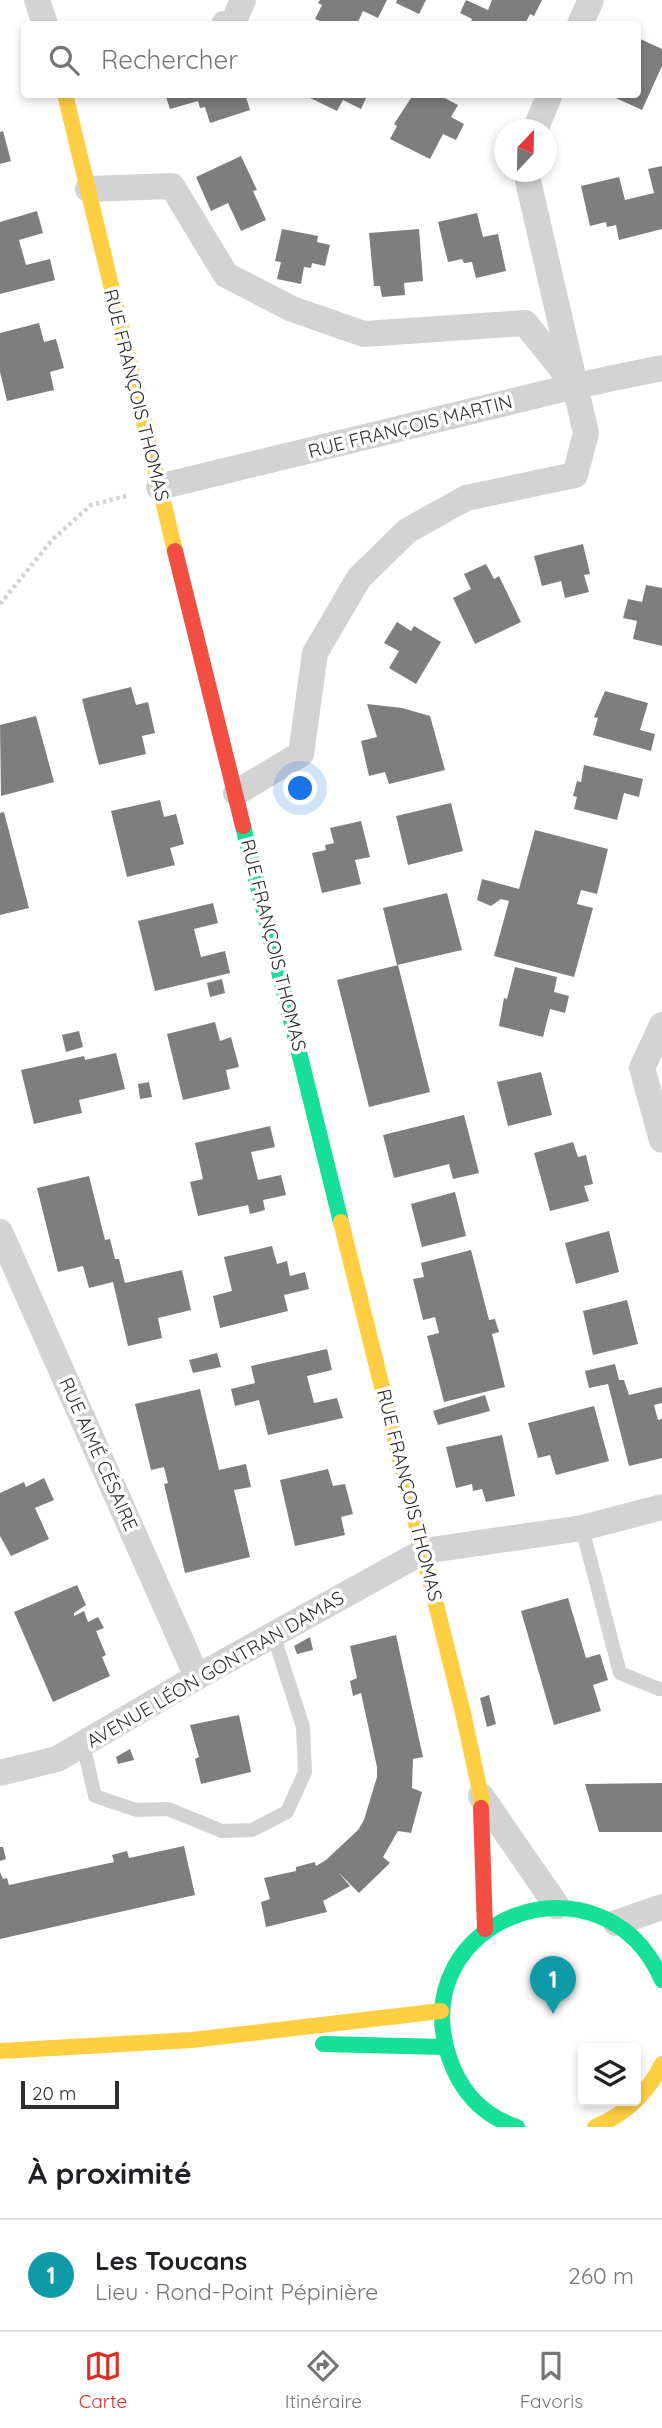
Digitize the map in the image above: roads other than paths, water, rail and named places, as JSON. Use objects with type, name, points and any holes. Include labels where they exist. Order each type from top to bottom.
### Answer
[{"type":"street","points":[[37,0],[44,21]]},
{"type":"street","points":[[234,21],[243,0]]},
{"type":"street","points":[[581,21],[591,0]]},
{"type":"street","name":"RUE FRANÇOIS THOMAS","points":[[66,98],[159,487],[424,1551],[481,1796],[485,1929]]},
{"type":"street","points":[[540,119],[548,98]]},
{"type":"street","points":[[236,793],[301,754],[315,653],[359,578],[407,531],[466,498],[575,475],[586,433],[528,182]]},
{"type":"street","points":[[88,189],[172,186],[226,275],[292,309],[364,334],[525,323],[575,386]]},
{"type":"street","name":"RUE FRANÇOIS MARTIN","points":[[159,487],[575,386],[662,368]]},
{"type":"street","points":[[662,1025],[642,1068],[662,1140]]},
{"type":"street","name":"RUE AIMÉ CÉSAIRE","points":[[0,1232],[197,1676]]},
{"type":"street","points":[[424,1551],[582,1528],[662,1507]]},
{"type":"street","name":"AVENUE LÉON GONTRAN DAMAS","points":[[0,1773],[57,1759],[197,1676],[424,1551]]},
{"type":"street","name":"RUE FRANÇOIS THOMAS","points":[[481,1796],[557,1906]]},
{"type":"street","points":[[517,2127],[487,2120],[458,2080],[444,2047],[440,2011],[445,1988],[454,1966],[468,1945],[485,1929],[507,1916],[531,1908],[557,1906],[587,1910],[616,1923],[639,1942],[657,1967],[662,1980]]},
{"type":"street","points":[[616,1923],[662,1907]]},
{"type":"street","points":[[0,2051],[192,2040],[440,2011]]},
{"type":"street","points":[[192,2040],[444,2047]]},
{"type":"street","points":[[595,2127],[610,2121],[636,2103],[660,2078]]},
{"type":"lane","points":[[582,1528],[620,1672],[662,1689]]},
{"type":"lane","points":[[83,1744],[95,1796],[136,1810],[168,1809],[222,1831],[252,1830],[288,1812],[305,1772],[303,1727],[273,1634]]},
{"type":"place","name":"Les Toucans","points":[[553,2014]]}]
